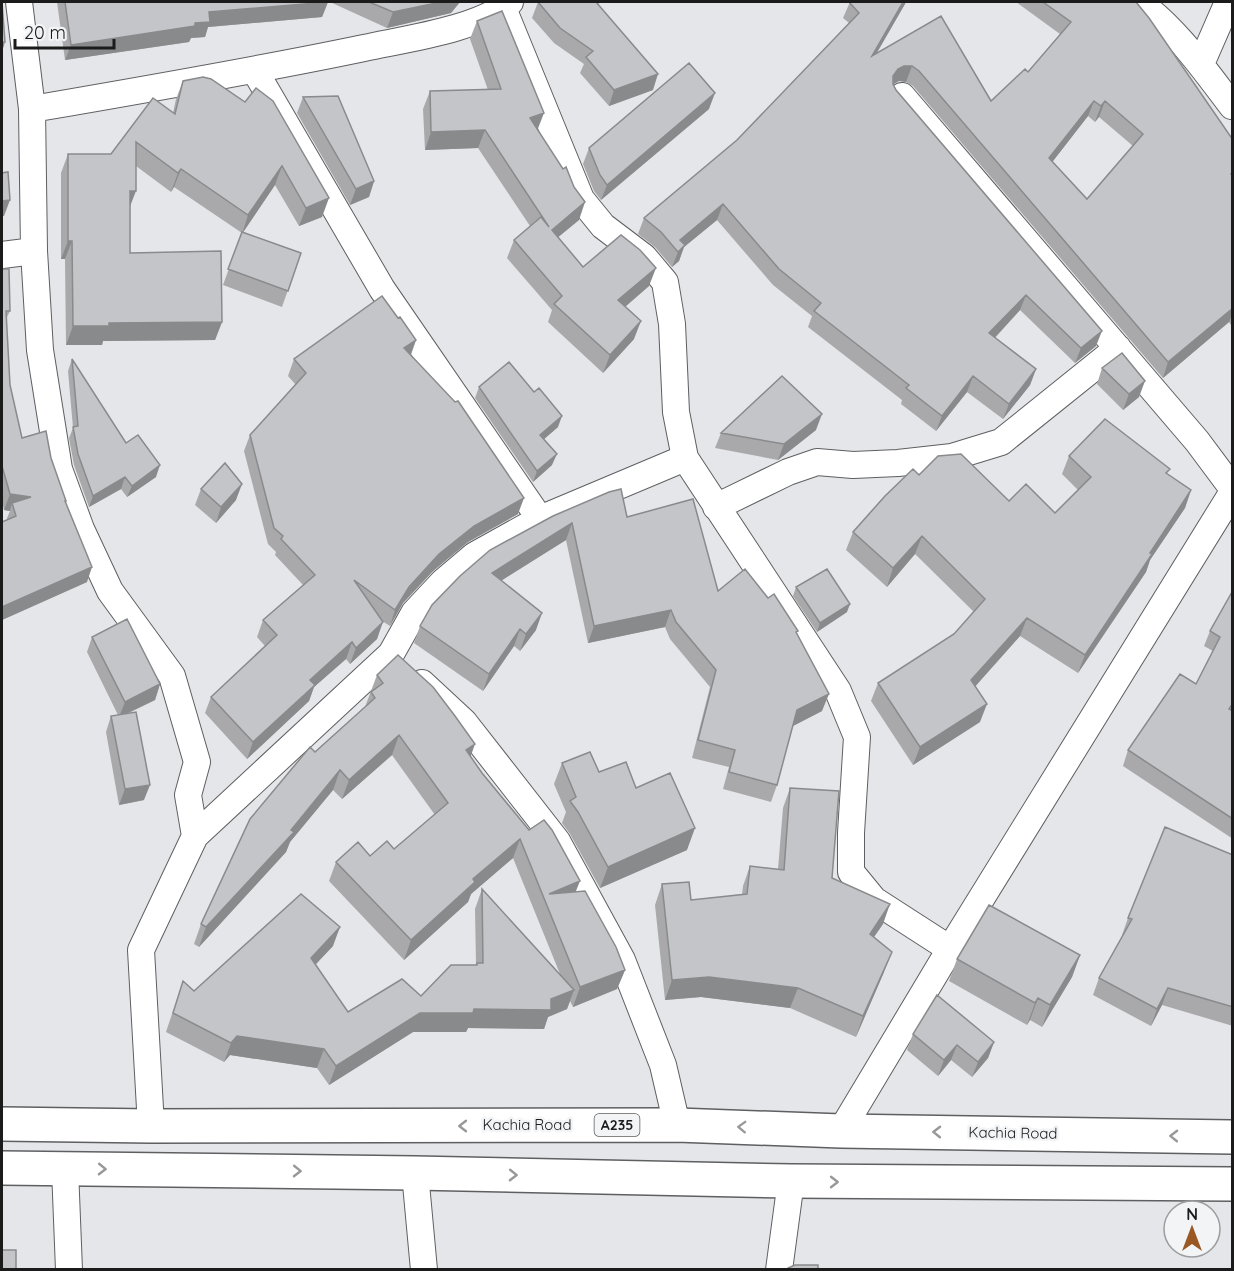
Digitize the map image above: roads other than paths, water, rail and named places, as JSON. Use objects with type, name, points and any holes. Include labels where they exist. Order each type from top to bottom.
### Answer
[{"type":"highway","name":"Kachia Road","points":[[2,1124],[677,1125],[841,1131],[1233,1137]]},
{"type":"highway","points":[[2,1168],[415,1173],[791,1181],[1233,1184]]},
{"type":"street","points":[[19,2],[32,109],[34,251],[40,350],[59,469],[81,529],[110,591],[171,676],[197,762],[188,795],[195,836]]},
{"type":"street","points":[[1138,2],[1151,10],[1201,64],[1233,106]]},
{"type":"street","points":[[1201,64],[1228,2]]},
{"type":"street","points":[[32,109],[255,71],[455,28],[507,5],[581,199],[603,226],[644,257],[665,282],[672,324],[676,412],[685,458],[838,691],[857,737],[851,872],[874,900],[950,949]]},
{"type":"street","points":[[255,71],[382,289],[540,519]]},
{"type":"street","points":[[902,96],[1197,441],[1233,488]]},
{"type":"street","points":[[2,255],[34,251]]},
{"type":"street","points":[[716,507],[788,472],[818,462],[853,465],[898,463],[952,457],[1001,442],[1118,348]]},
{"type":"street","points":[[151,1126],[141,950],[195,836],[391,654],[414,614],[443,582],[475,555],[540,519],[685,458]]},
{"type":"street","points":[[841,1131],[950,949],[1233,493]]},
{"type":"street","points":[[391,654],[464,722],[557,841],[622,960],[663,1065],[677,1125]]},
{"type":"street","points":[[65,1169],[69,1269]]},
{"type":"street","points":[[415,1173],[424,1269]]},
{"type":"street","points":[[779,1269],[791,1181]]}]
